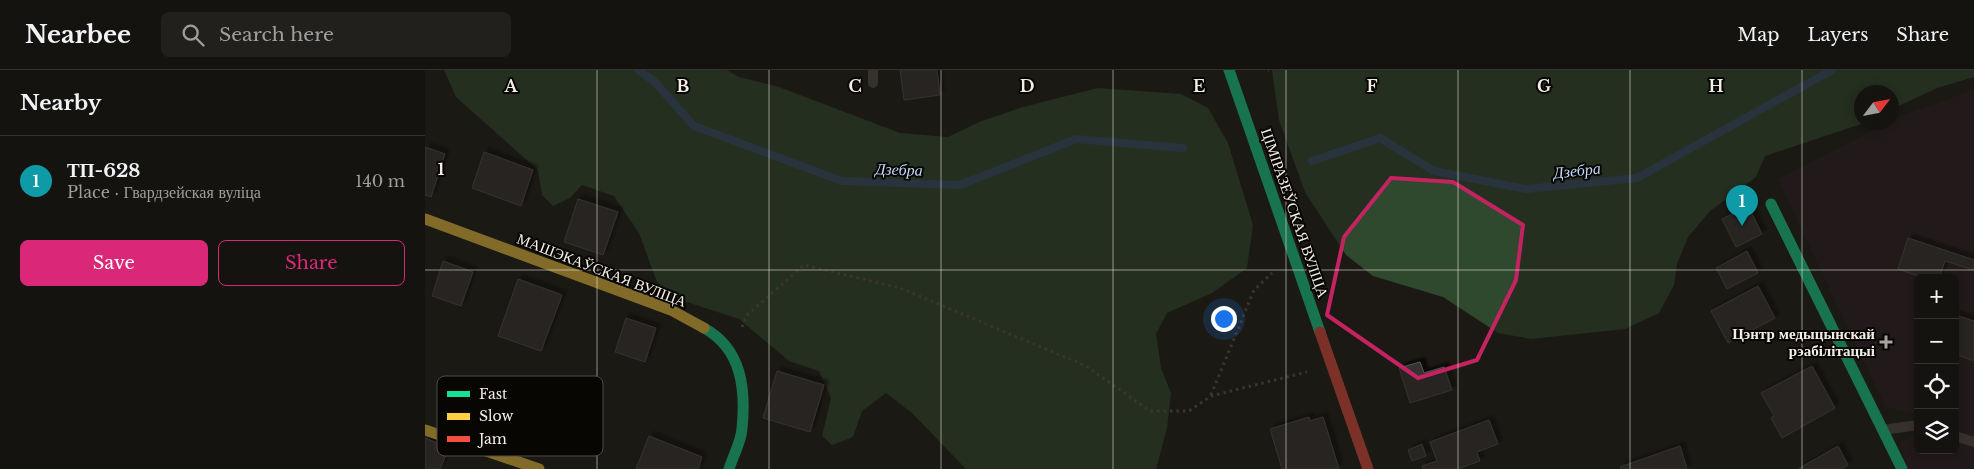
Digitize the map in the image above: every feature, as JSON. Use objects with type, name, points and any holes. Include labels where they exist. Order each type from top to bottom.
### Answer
[{"type":"street","name":"ЦІМІРАЗЕЎСКАЯ ВУЛІЦА","points":[[1229,70],[1368,469]]},
{"type":"street","points":[[1771,204],[1902,469]]},
{"type":"street","name":"МАШЭКАЎСКАЯ ВУЛІЦА","points":[[425,219],[671,310],[713,333],[732,353],[742,376],[742,430],[729,469]]},
{"type":"street","points":[[425,430],[437,434]]},
{"type":"street","points":[[501,456],[539,469]]},
{"type":"lane","points":[[873,70],[873,82]]},
{"type":"lane","points":[[1882,430],[1914,426]]},
{"type":"lane","points":[[1959,437],[1974,442]]},
{"type":"path","points":[[1211,396],[1254,290],[1294,253]]},
{"type":"path","points":[[732,353],[746,316],[804,265],[900,288],[1069,358],[1086,366],[1150,411],[1189,411],[1211,396],[1333,366]]},
{"type":"highlighted area","points":[[1391,178],[1453,182],[1523,225],[1516,280],[1477,360],[1418,378],[1327,315],[1344,237]]},
{"type":"shaded area","name":"Цэнтр медыцынскай рэабілітацыі","points":[[1974,90],[1974,469],[1908,469],[1901,442],[1914,433],[1914,454],[1959,454],[1959,274],[1914,274],[1914,415],[1885,406],[1778,179],[1874,130],[1899,130],[1899,118]]},
{"type":"green space","points":[[444,70],[727,70],[739,77],[779,87],[900,133],[948,137],[979,122],[1023,107],[1098,88],[1181,94],[1208,108],[1228,143],[1253,225],[1247,268],[1212,293],[1167,313],[1156,334],[1161,368],[1171,393],[1167,428],[1156,469],[966,469],[912,413],[886,393],[862,411],[853,437],[832,445],[822,436],[831,398],[819,371],[789,361],[739,319],[681,300],[657,282],[639,233],[614,196],[582,185],[570,198],[553,206],[542,195],[538,170],[456,97]]},
{"type":"green space","points":[[1272,70],[1974,70],[1974,77],[1937,88],[1899,106],[1899,85],[1854,85],[1854,126],[1765,156],[1756,177],[1710,211],[1688,237],[1677,264],[1674,285],[1659,313],[1625,329],[1531,339],[1498,333],[1443,297],[1373,276],[1346,255],[1305,192],[1279,120]]},
{"type":"building","points":[[900,70],[937,70],[940,95],[904,100]]},
{"type":"building","points":[[425,147],[445,154],[431,197],[425,195]]},
{"type":"building","points":[[484,152],[533,170],[521,206],[472,188]]},
{"type":"building","points":[[578,199],[618,212],[603,255],[564,242]]},
{"type":"building","points":[[1748,206],[1762,234],[1736,247],[1722,219]]},
{"type":"building","points":[[1908,238],[1974,260],[1974,270],[1945,261],[1940,274],[1914,275],[1898,269]]},
{"type":"building","points":[[1747,251],[1758,273],[1727,289],[1716,268]]},
{"type":"building","points":[[443,261],[473,272],[461,306],[432,296]]},
{"type":"building","points":[[518,279],[562,295],[541,351],[498,336]]},
{"type":"building","points":[[1758,286],[1775,318],[1728,343],[1711,311]]},
{"type":"building","points":[[1959,316],[1974,321],[1974,361],[1959,355]]},
{"type":"building","points":[[626,318],[656,328],[645,362],[615,352]]},
{"type":"building","points":[[1420,362],[1424,373],[1444,367],[1452,390],[1410,403],[1399,368]]},
{"type":"building","points":[[1812,366],[1835,408],[1782,438],[1771,418],[1774,416],[1761,393]]},
{"type":"building","points":[[777,371],[824,385],[810,432],[763,418]]},
{"type":"building","points":[[1309,417],[1310,421],[1323,417],[1339,469],[1282,469],[1270,429]]},
{"type":"building","points":[[1489,420],[1498,444],[1477,452],[1480,461],[1458,469],[1423,469],[1422,466],[1437,461],[1430,442]]},
{"type":"building","points":[[649,436],[702,457],[698,469],[636,469]]},
{"type":"building","points":[[425,438],[437,443],[437,456],[446,456],[440,469],[425,469]]},
{"type":"building","points":[[1422,444],[1426,456],[1412,461],[1408,450]]},
{"type":"building","points":[[1680,446],[1687,469],[1621,469],[1620,467]]},
{"type":"building","points":[[1838,446],[1848,465],[1841,469],[1798,469]]},
{"type":"waterway","name":"Дзебра","points":[[638,70],[655,82],[694,126],[842,181],[960,185],[1076,139],[1183,148]]},
{"type":"waterway","name":"Дзебра","points":[[1312,161],[1380,138],[1434,171],[1526,189],[1637,178],[1832,70]]},
{"type":"traffic: fast","points":[[1229,70],[1320,332]]},
{"type":"traffic: fast","points":[[1771,204],[1902,469]]},
{"type":"traffic: fast","points":[[704,328],[727,347],[739,371],[742,385],[743,414],[741,434],[729,469]]},
{"type":"traffic: slow","points":[[425,219],[671,310],[704,328]]},
{"type":"traffic: slow","points":[[425,430],[437,434]]},
{"type":"traffic: slow","points":[[501,456],[539,469]]},
{"type":"traffic: jam","points":[[1320,332],[1368,469]]},
{"type":"place","name":"ТП-628","points":[[1742,226]]},
{"type":"place","name":"Цэнтр медыцынскай рэабілітацыі","points":[[1886,342]]}]
